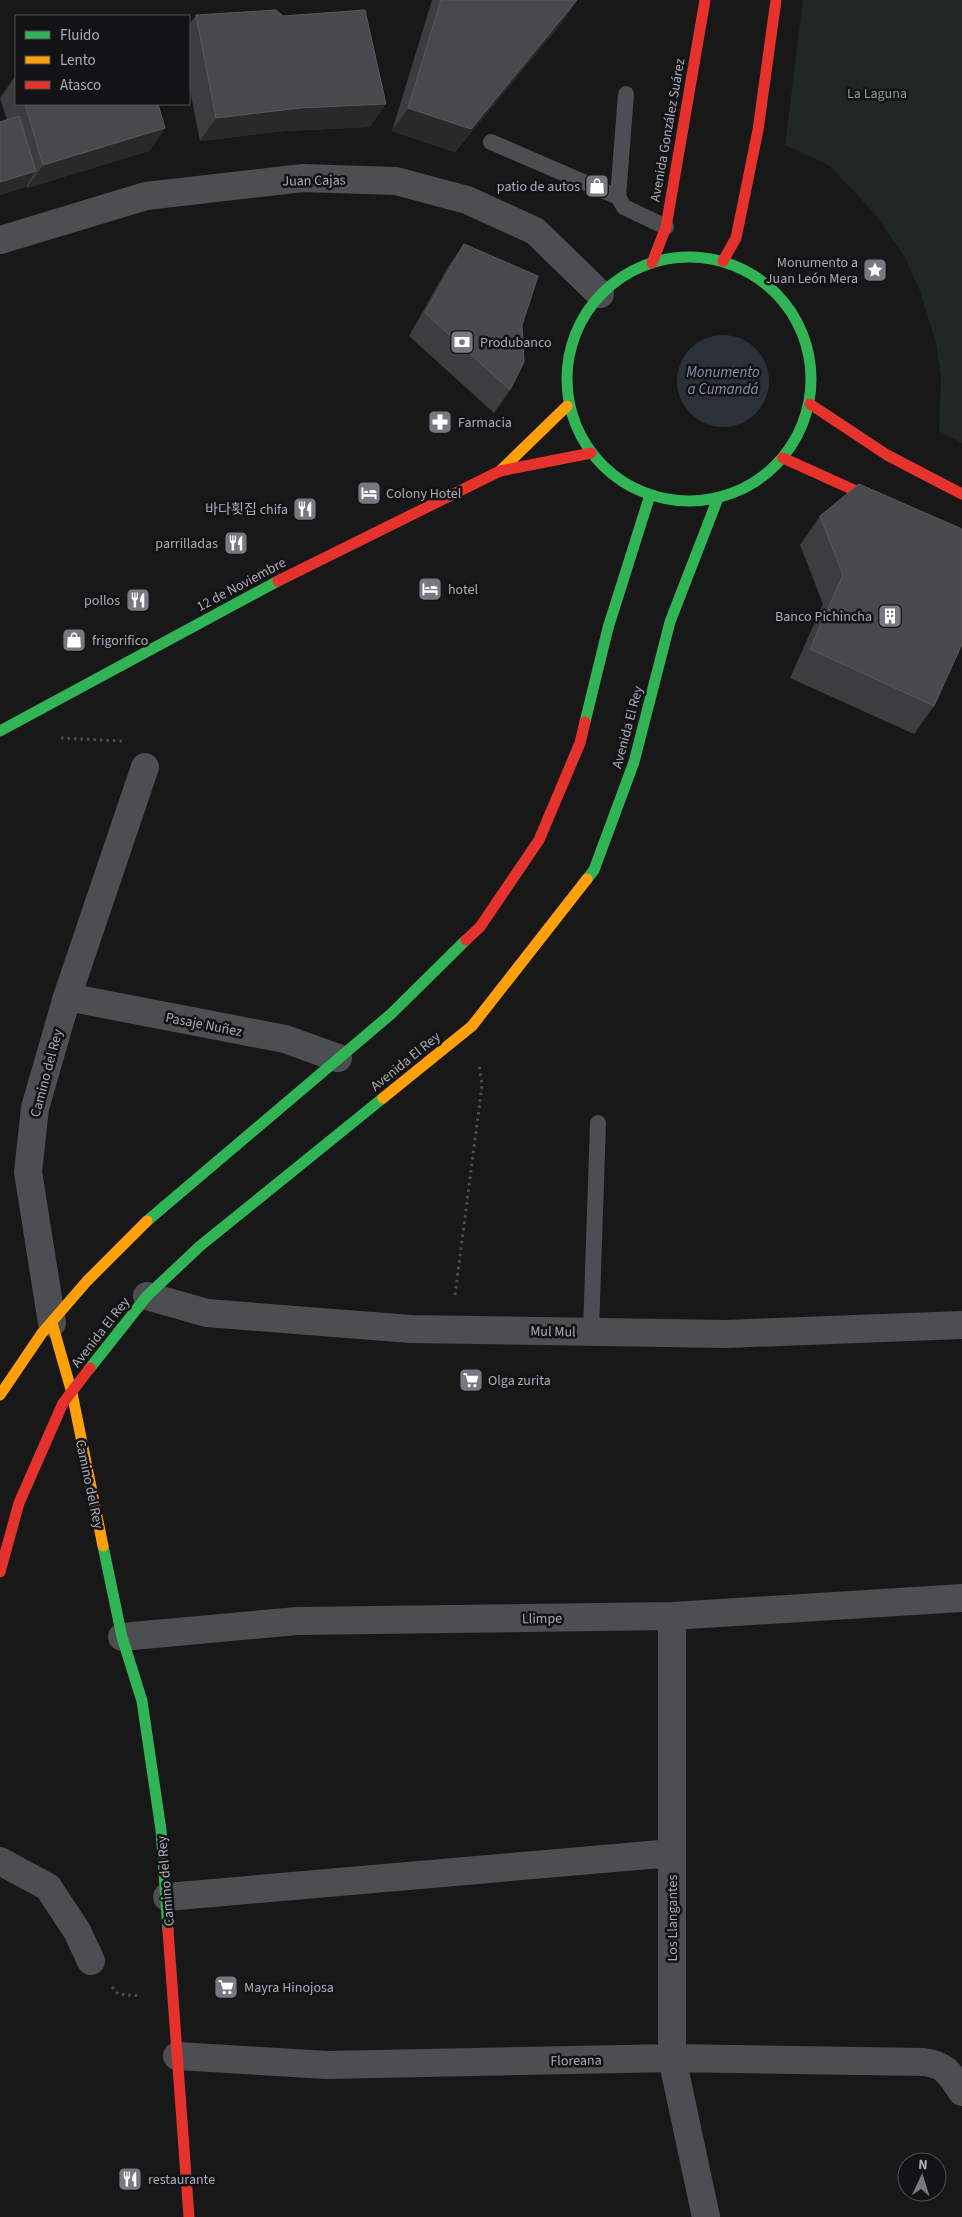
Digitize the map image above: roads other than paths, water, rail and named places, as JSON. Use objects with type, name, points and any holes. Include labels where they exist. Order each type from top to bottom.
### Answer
[{"type":"main road","name":"Avenida González Suárez","points":[[652,262],[666,227],[705,0]]},
{"type":"main road","points":[[722,261],[736,238],[752,157],[776,0]]},
{"type":"main road","points":[[687,257],[722,261],[755,275],[782,299],[802,330],[812,366],[810,404],[796,441],[784,458],[764,476],[742,490],[718,498],[684,502],[650,495],[628,485],[608,471],[591,453],[567,406],[567,360],[579,325],[600,294],[624,275],[652,262],[687,257]]},
{"type":"main road","points":[[810,404],[887,456],[962,494]]},
{"type":"main road","name":"12 de Noviembre","points":[[500,471],[567,406]]},
{"type":"main road","name":"12 de Noviembre","points":[[0,731],[307,565],[500,471],[591,453]]},
{"type":"main road","points":[[784,458],[900,511]]},
{"type":"main road","points":[[0,1395],[42,1333],[87,1281],[145,1222],[391,1014],[480,926],[539,840],[580,743],[608,628],[650,495]]},
{"type":"main road","name":"Avenida El Rey","points":[[0,1572],[19,1502],[63,1403],[147,1296],[200,1246],[472,1026],[594,870],[634,762],[670,622],[718,498]]},
{"type":"main road","name":"Camino del Rey","points":[[52,1323],[72,1392],[122,1637],[142,1701],[161,1830],[189,2217]]},
{"type":"street","name":"Juan Cajas","points":[[0,240],[146,196],[303,178],[396,181],[467,200],[535,231],[600,294]]},
{"type":"street","name":"Camino del Rey","points":[[52,1323],[28,1172],[35,1108],[67,997],[145,767]]},
{"type":"street","name":"Pasaje Nuñez","points":[[67,997],[285,1039],[338,1058]]},
{"type":"street","name":"Mul Mul","points":[[147,1296],[208,1312],[411,1329],[726,1334],[962,1325]]},
{"type":"street","name":"Llimpe","points":[[122,1637],[297,1621],[672,1616],[962,1598]]},
{"type":"street","name":"Los Llangantes","points":[[672,1616],[672,2058],[706,2217]]},
{"type":"street","points":[[167,1897],[672,1853]]},
{"type":"street","points":[[0,1861],[48,1887],[77,1931],[90,1961]]},
{"type":"street","name":"Floreana","points":[[177,2056],[327,2065],[672,2058],[924,2062],[938,2064],[949,2072],[962,2092]]},
{"type":"lane","points":[[626,94],[618,197],[624,207],[666,227]]},
{"type":"lane","points":[[491,142],[618,197]]},
{"type":"lane","points":[[591,1331],[598,1123]]},
{"type":"water","name":"Monumento a Cumandá","points":[[723,335],[741,338],[756,348],[766,363],[769,381],[766,399],[756,414],[741,424],[723,427],[705,424],[690,414],[680,399],[677,381],[680,363],[690,348],[705,338]]},
{"type":"place","name":"patio de autos","points":[[597,186]]},
{"type":"place","name":"Monumento a Juan León Mera","points":[[875,270]]},
{"type":"place","name":"Produbanco","points":[[462,342]]},
{"type":"place","name":"Farmacia","points":[[440,422]]},
{"type":"place","name":"Colony Hotel","points":[[369,493]]},
{"type":"place","name":"바다횟집 chifa","points":[[305,509]]},
{"type":"place","name":"parrilladas","points":[[236,543]]},
{"type":"place","name":"hotel","points":[[430,589]]},
{"type":"place","name":"pollos","points":[[138,600]]},
{"type":"place","name":"Banco Pichincha","points":[[890,616]]},
{"type":"place","name":"frigorifico","points":[[74,640]]},
{"type":"place","name":"Olga zurita","points":[[471,1380]]},
{"type":"place","name":"Mayra Hinojosa","points":[[226,1987]]},
{"type":"place","name":"restaurante","points":[[130,2179]]},
{"type":"park label","name":"La Laguna","points":[[877,93]]}]
